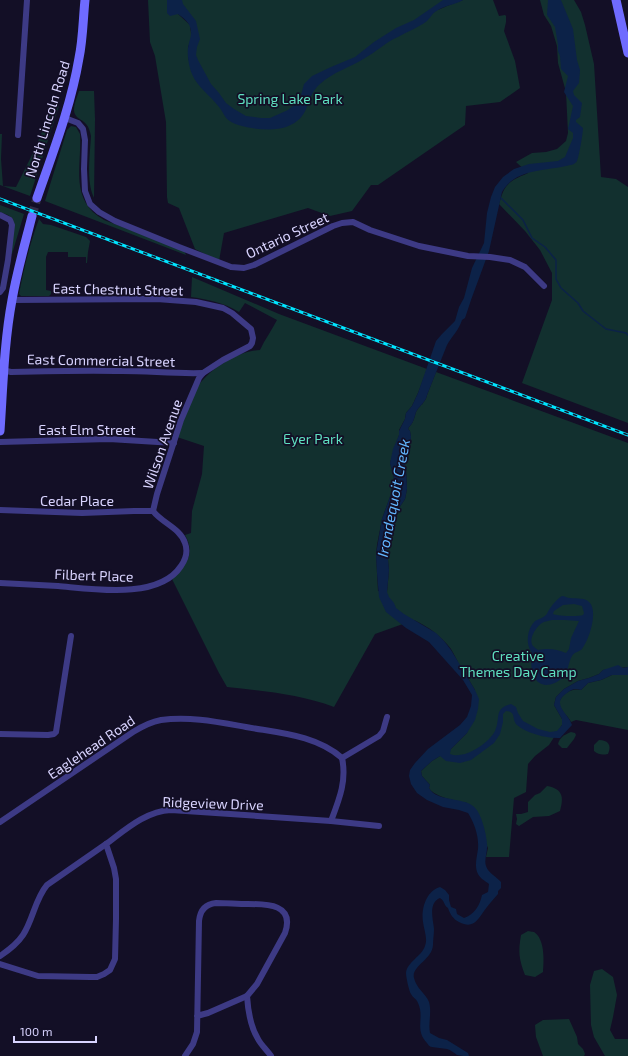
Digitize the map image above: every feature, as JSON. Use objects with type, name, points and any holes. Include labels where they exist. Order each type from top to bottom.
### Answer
[{"type":"street","points":[[18,135],[27,0]]},
{"type":"street","name":"North Lincoln Road","points":[[38,198],[65,118],[74,84],[80,58],[85,0]]},
{"type":"street","points":[[616,0],[628,53]]},
{"type":"street","name":"Ontario Street","points":[[65,118],[78,123],[83,129],[85,140],[85,191],[90,204],[99,212],[115,221],[231,267],[244,268],[254,265],[333,226],[353,222],[370,230],[419,246],[473,256],[510,260],[525,267],[544,286]]},
{"type":"street","points":[[0,215],[8,218],[12,222],[11,244],[0,292]]},
{"type":"street","points":[[0,431],[2,370],[12,300],[19,263],[32,216]]},
{"type":"street","name":"East Chestnut Street","points":[[12,300],[157,299],[196,302],[223,308],[232,313],[250,329],[253,338],[252,343],[250,346],[202,373]]},
{"type":"street","name":"East Commercial Street","points":[[2,370],[11,372],[124,370],[188,374],[202,373]]},
{"type":"street","name":"Wilson Avenue","points":[[180,568],[187,549],[185,541],[180,534],[157,517],[153,511],[181,420],[202,373]]},
{"type":"street","name":"East Elm Street","points":[[0,442],[109,439],[174,442]]},
{"type":"street","name":"Cedar Place","points":[[0,510],[82,513],[153,511]]},
{"type":"street","name":"Filbert Place","points":[[0,583],[102,590],[129,590],[157,584],[175,574],[180,568]]},
{"type":"street","points":[[0,734],[48,735],[56,732],[71,636]]},
{"type":"street","points":[[331,821],[342,790],[344,766],[342,758],[379,736],[383,731],[387,717]]},
{"type":"street","name":"Eaglehead Road","points":[[0,822],[132,732],[160,720],[206,720],[292,735],[334,751],[342,758]]},
{"type":"street","name":"Ridgeview Drive","points":[[0,956],[13,946],[23,934],[41,894],[47,885],[142,818],[151,814],[165,811],[191,812],[331,821],[379,826]]},
{"type":"street","points":[[0,964],[42,976],[90,977],[104,974],[110,970],[115,959],[116,879],[106,844]]},
{"type":"street","points":[[185,1056],[190,1050],[197,1032],[197,1016],[199,921],[202,910],[210,904],[216,903],[270,905],[281,909],[285,914],[286,925],[284,933],[257,984],[248,996],[208,1013],[197,1016]]},
{"type":"street","points":[[248,996],[249,1014],[253,1028],[260,1042],[271,1056]]},
{"type":"green space","name":"Spring Lake Park","points":[[148,0],[167,0],[167,13],[178,14],[190,25],[191,40],[188,47],[188,61],[196,26],[173,0],[450,0],[438,10],[463,0],[493,0],[499,16],[506,16],[504,31],[515,61],[520,88],[500,102],[466,106],[465,125],[378,185],[371,185],[352,211],[330,216],[308,208],[224,233],[219,261],[195,249],[179,208],[168,203],[166,122],[155,56],[150,42]]},
{"type":"green space","points":[[540,0],[574,0],[581,12],[594,64],[601,177],[616,179],[628,187],[628,423],[522,383],[552,300],[552,273],[540,250],[525,231],[499,204],[503,192],[508,184],[528,173],[516,162],[532,153],[546,152],[557,149],[566,141],[568,133],[566,92],[558,63],[557,46],[551,26],[544,15]]},
{"type":"green space","points":[[79,91],[94,91],[94,198],[89,176],[91,136],[87,125],[74,113],[74,105]]},
{"type":"green space","points":[[54,104],[59,106],[30,196],[0,185],[0,134],[2,134],[1,159],[3,186],[16,187],[32,155]]},
{"type":"green space","points":[[71,126],[76,127],[80,134],[80,182],[86,203],[93,212],[104,220],[178,248],[186,255],[45,201],[67,130]]},
{"type":"green space","points":[[0,205],[24,214],[12,254],[13,219],[0,212]]},
{"type":"green space","points":[[39,219],[43,224],[51,225],[86,237],[90,241],[87,263],[86,257],[68,257],[68,252],[48,252],[46,257],[46,290],[51,291],[51,294],[49,296],[21,296],[19,294],[25,265]]},
{"type":"green space","points":[[192,277],[279,314],[427,369],[418,393],[412,406],[406,413],[405,419],[399,430],[399,435],[390,463],[394,478],[391,494],[382,519],[376,554],[378,591],[387,592],[389,570],[387,545],[390,540],[395,514],[405,499],[407,489],[406,468],[403,459],[405,447],[410,442],[411,437],[408,429],[413,422],[416,412],[425,400],[436,372],[628,443],[628,667],[603,670],[599,674],[578,681],[564,689],[556,697],[554,705],[562,719],[562,725],[549,745],[535,756],[528,764],[526,792],[514,798],[509,857],[486,857],[488,848],[467,803],[436,794],[429,788],[430,785],[422,776],[421,771],[432,761],[451,749],[467,733],[475,690],[466,675],[464,666],[460,666],[451,649],[439,636],[425,626],[414,620],[375,634],[334,707],[295,696],[227,687],[219,673],[172,579],[188,559],[190,548],[185,535],[191,533],[192,511],[202,474],[204,446],[177,437],[196,389],[201,382],[215,369],[233,358],[251,351],[260,350],[277,320],[245,303],[239,312],[216,302],[191,297]]},
{"type":"green space","points":[[612,675],[628,675],[628,730],[576,720],[571,722],[560,706],[563,696],[570,691],[577,689],[581,690],[588,683],[601,680]]},
{"type":"green space","points":[[571,732],[575,733],[576,735],[574,739],[567,748],[562,748],[558,744],[561,738]]},
{"type":"green space","points":[[599,740],[607,742],[610,748],[608,754],[604,755],[594,751],[594,745]]},
{"type":"green space","points":[[547,786],[556,789],[561,794],[562,802],[560,811],[549,816],[533,817],[519,826],[516,824],[516,814],[528,812],[528,802]]},
{"type":"green space","points":[[528,931],[534,932],[538,935],[543,950],[543,972],[535,977],[525,975],[521,964],[521,935]]},
{"type":"green space","points":[[602,969],[613,977],[617,995],[610,1030],[615,1039],[628,1039],[628,1056],[605,1056],[594,1037],[591,1025],[590,985],[594,971]]},
{"type":"green space","points":[[569,1019],[577,1037],[578,1044],[583,1049],[585,1054],[584,1056],[543,1056],[536,1037],[535,1025],[543,1020]]},
{"type":"water","points":[[167,0],[182,0],[183,4],[196,21],[200,39],[196,55],[211,84],[226,103],[246,116],[270,118],[288,110],[298,102],[304,84],[312,76],[355,57],[374,42],[396,28],[414,20],[443,0],[463,0],[438,10],[417,28],[385,44],[369,56],[325,80],[315,90],[304,113],[295,123],[280,129],[256,129],[239,125],[227,119],[216,103],[194,79],[188,61],[188,48],[191,30],[185,20],[178,14],[170,16],[167,13]]},
{"type":"water","name":"Irondequoit Creek","points":[[548,0],[561,0],[573,29],[577,60],[580,70],[579,83],[573,91],[574,95],[582,103],[580,117],[576,120],[576,122],[583,128],[578,159],[572,165],[540,170],[522,175],[508,184],[502,192],[489,251],[465,318],[462,320],[461,324],[447,345],[424,402],[416,412],[413,422],[408,429],[411,437],[410,442],[405,447],[403,459],[406,468],[407,489],[405,499],[395,514],[390,540],[387,545],[389,570],[387,592],[396,608],[436,633],[444,641],[460,665],[464,666],[466,675],[479,699],[475,720],[467,733],[451,749],[450,754],[462,755],[469,753],[482,745],[492,736],[495,731],[498,714],[502,708],[511,704],[516,707],[523,721],[538,729],[550,732],[557,731],[562,725],[562,719],[554,705],[556,697],[564,689],[578,681],[599,674],[603,670],[618,665],[623,668],[628,667],[628,675],[612,675],[601,680],[588,683],[581,690],[572,690],[562,697],[560,705],[572,725],[560,738],[543,736],[526,731],[515,723],[512,713],[506,711],[503,714],[500,734],[494,743],[471,760],[460,763],[446,761],[440,756],[421,771],[422,776],[430,785],[429,788],[433,793],[445,798],[466,802],[476,809],[487,839],[486,866],[489,871],[501,882],[501,888],[498,891],[498,894],[477,921],[468,925],[457,921],[452,916],[442,899],[440,898],[436,900],[432,912],[434,929],[432,950],[418,966],[414,974],[415,982],[429,1002],[430,1033],[447,1040],[468,1053],[469,1056],[462,1056],[457,1055],[447,1049],[430,1046],[423,1038],[420,1028],[420,1008],[410,992],[406,973],[409,966],[423,950],[426,943],[423,912],[428,896],[431,892],[440,887],[445,890],[449,895],[451,907],[456,909],[457,914],[464,918],[471,915],[476,909],[482,895],[488,892],[489,884],[480,877],[477,871],[478,840],[475,826],[468,813],[443,807],[427,800],[417,793],[411,784],[409,776],[410,770],[428,749],[460,725],[467,717],[471,706],[472,695],[463,680],[429,642],[406,628],[386,612],[379,597],[376,554],[382,519],[391,494],[394,478],[390,463],[393,449],[406,413],[412,406],[418,393],[436,341],[455,321],[459,307],[464,298],[472,268],[484,243],[487,213],[495,187],[503,177],[514,169],[529,164],[558,161],[565,157],[573,138],[573,133],[568,129],[573,106],[564,92],[568,76],[561,69],[555,27],[547,15]]},
{"type":"water","points":[[562,596],[586,600],[590,603],[593,613],[592,626],[585,645],[572,656],[564,676],[557,682],[546,685],[541,684],[534,677],[533,673],[531,662],[532,653],[528,645],[529,632],[532,624],[546,615],[553,604]],"holes":[[[574,604],[582,606],[584,613],[583,615],[568,616],[553,614],[554,611],[563,605]],[[552,620],[579,621],[571,638],[569,649],[566,653],[552,649],[538,650],[533,646],[531,640],[537,627],[543,622]]]},
{"type":"waterway","points":[[501,198],[523,220],[532,238],[545,247],[556,260],[556,279],[561,288],[578,303],[583,311],[606,329],[626,333],[628,335]]},
{"type":"tunnel","points":[[32,216],[37,198]]},
{"type":"railway","points":[[0,199],[628,435]]},
{"type":"park label","name":"Eyer Park","points":[[313,438]]},
{"type":"park label","name":"Creative Themes Day Camp","points":[[518,664]]}]
